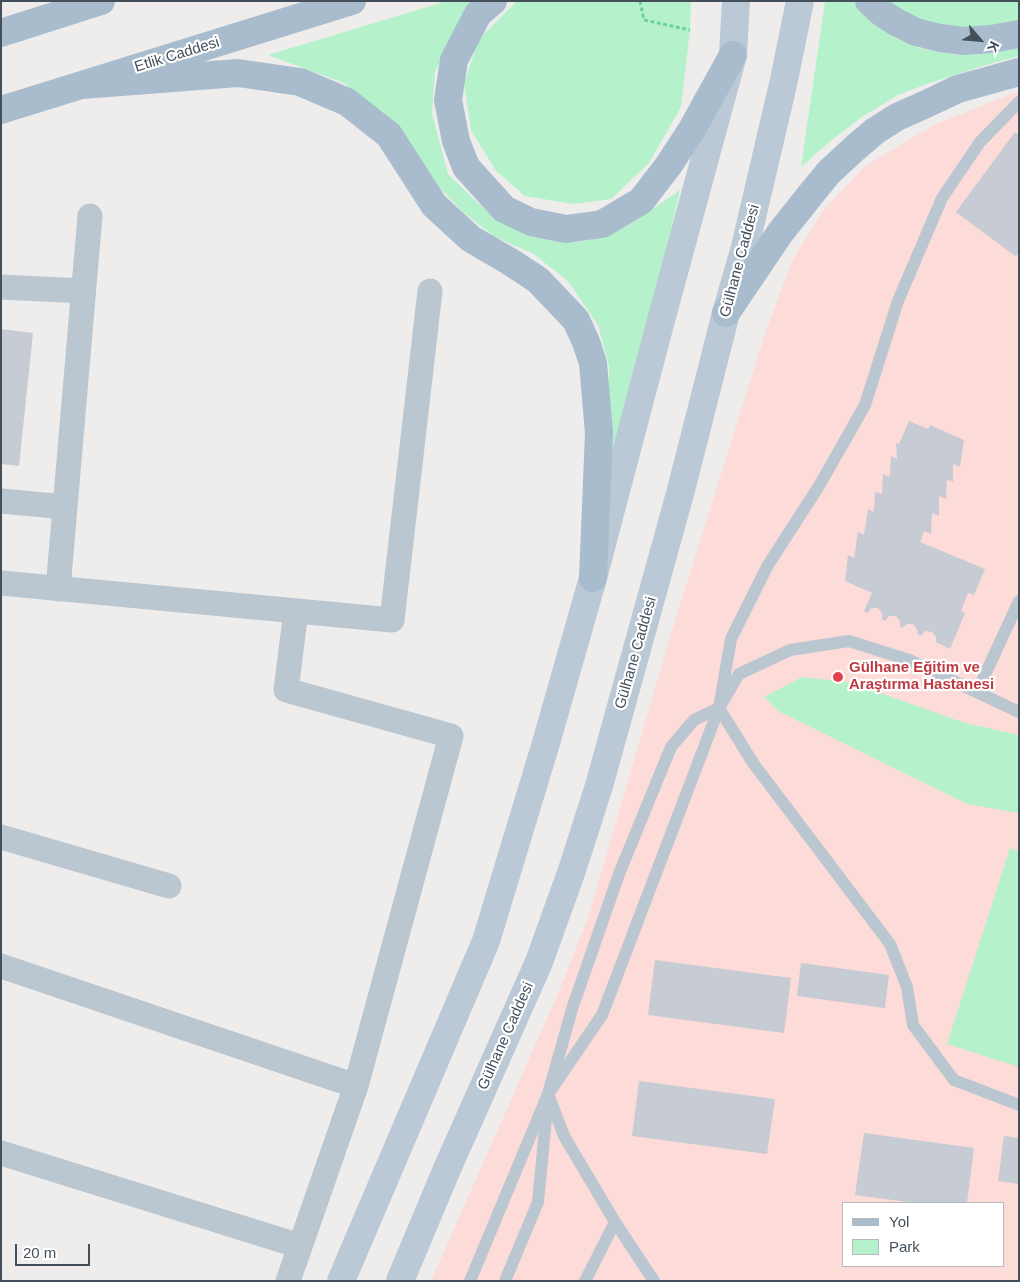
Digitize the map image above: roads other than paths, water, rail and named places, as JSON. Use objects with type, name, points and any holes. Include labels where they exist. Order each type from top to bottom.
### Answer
[{"type":"main road","points":[[1,33],[101,1]]},
{"type":"main road","name":"Etlik Caddesi","points":[[1,110],[352,1]]},
{"type":"main road","points":[[493,1],[478,14],[454,60],[448,100],[456,141],[466,167],[504,209],[531,222],[566,229],[602,224],[641,201],[668,166],[691,131],[733,55]]},
{"type":"main road","points":[[341,1281],[486,941],[546,743],[592,578],[733,55],[736,1]]},
{"type":"main road","name":"Gülhane Caddesi","points":[[400,1281],[447,1169],[539,962],[572,870],[599,786],[745,247],[784,80],[800,1]]},
{"type":"main road","points":[[869,1],[896,22],[916,32],[940,38],[964,41],[1019,34]]},
{"type":"main road","points":[[726,313],[780,233],[810,194],[854,148],[875,131],[897,117],[958,89],[1019,72]]},
{"type":"main road","points":[[82,85],[238,74],[300,82],[347,102],[389,135],[434,205],[471,239],[510,261],[538,280],[576,320],[593,363],[599,433],[592,578]]},
{"type":"street","points":[[58,588],[90,216]]},
{"type":"street","points":[[1,287],[83,291]]},
{"type":"street","points":[[1,583],[392,620],[430,291]]},
{"type":"street","points":[[1,501],[65,507]]},
{"type":"street","points":[[288,1281],[356,1086],[451,736],[286,690],[296,611]]},
{"type":"street","points":[[1,837],[169,886]]},
{"type":"street","points":[[1,966],[356,1086]]},
{"type":"street","points":[[1,1153],[300,1246]]},
{"type":"lane","points":[[505,1281],[538,1202],[548,1094],[602,1015],[718,708],[732,638],[768,565],[819,486],[865,404],[898,301],[942,198],[980,142],[1019,102]]},
{"type":"lane","points":[[977,692],[1019,601]]},
{"type":"lane","points":[[470,1281],[548,1094],[574,1006],[620,874],[671,747],[694,720],[718,708],[739,674],[790,650],[849,641],[909,660],[1019,712]]},
{"type":"lane","points":[[718,708],[753,763],[890,944],[907,986],[913,1025],[954,1080],[1019,1105]]},
{"type":"lane","points":[[548,1094],[564,1136],[615,1222],[654,1281]]},
{"type":"lane","points":[[585,1281],[615,1222]]},
{"type":"place","name":"Gülhane Eğitim ve Araştırma Hastanesi","points":[[838,677]]}]
